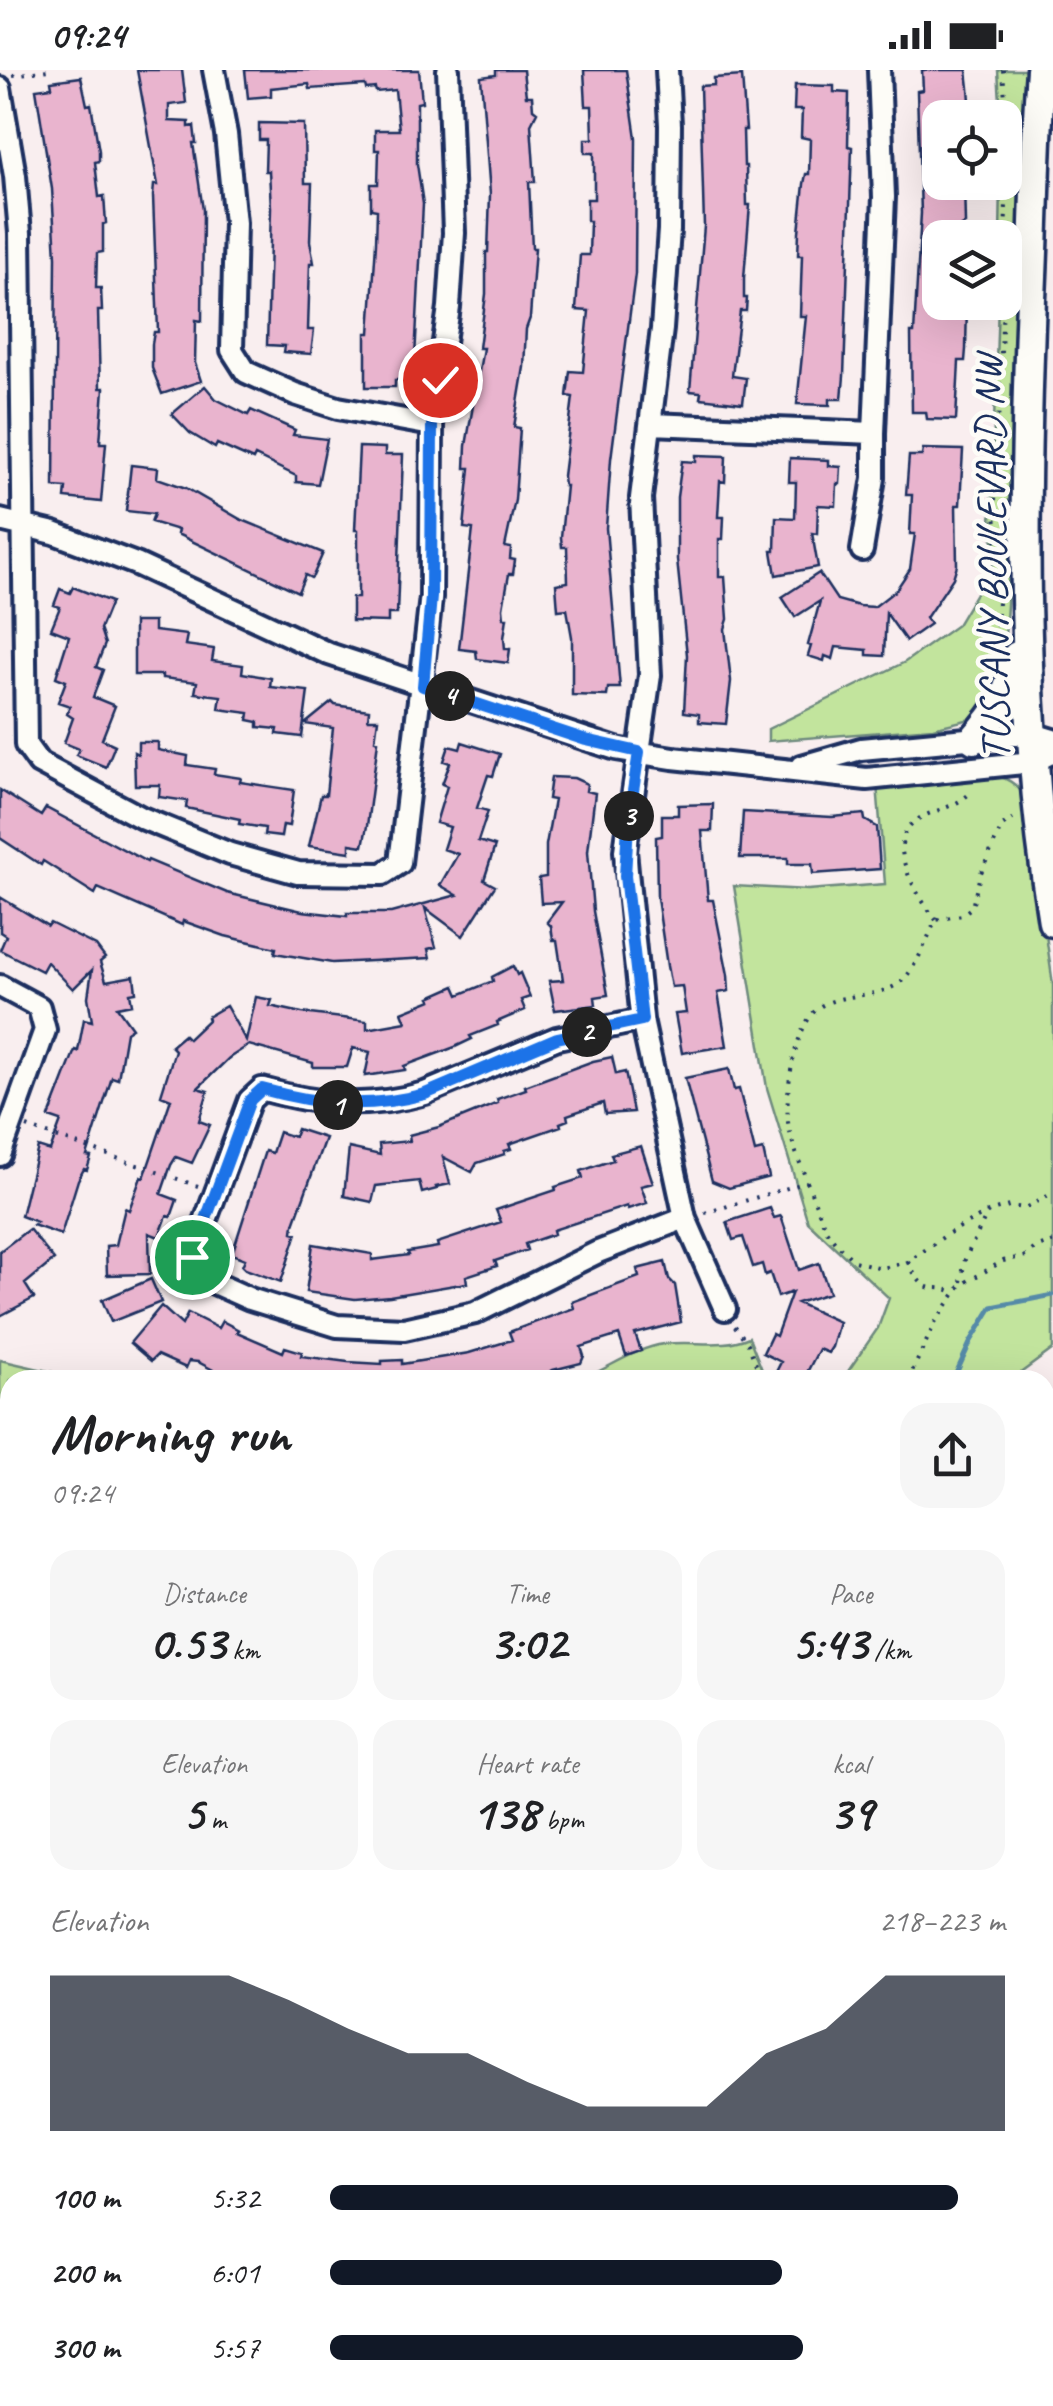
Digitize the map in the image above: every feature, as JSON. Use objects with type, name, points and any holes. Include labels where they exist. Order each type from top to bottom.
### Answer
[{"type":"street","points":[[214,70],[226,134],[235,224],[232,350],[246,372],[295,394],[338,408],[432,425]]},
{"type":"street","points":[[0,88],[20,233],[11,521],[26,745],[40,763],[142,818],[230,854],[298,873],[383,874],[400,863],[431,597],[432,425],[450,308],[454,234],[448,70]]},
{"type":"street","points":[[667,70],[669,230],[641,498],[650,674],[628,824],[625,876],[642,1020],[685,1218],[724,1309]]},
{"type":"street","points":[[862,550],[872,498],[884,196],[880,70]]},
{"type":"street","name":"TUSCANY BOULEVARD NW","points":[[1041,70],[1025,458],[1024,625],[1042,737],[1053,922]]},
{"type":"street","points":[[651,424],[874,433]]},
{"type":"street","points":[[11,521],[136,564],[329,654],[586,740],[639,752],[866,778],[1043,757]]},
{"type":"street","points":[[974,739],[1008,695],[1024,625]]},
{"type":"street","points":[[791,769],[861,749],[1042,737]]},
{"type":"street","points":[[0,986],[39,1007],[46,1030],[0,1155]]},
{"type":"street","points":[[642,1020],[557,1038],[403,1100],[339,1105],[302,1101],[262,1089],[250,1100],[192,1257],[202,1278],[250,1300],[315,1322],[358,1329],[428,1326],[474,1313],[598,1252],[685,1218]]},
{"type":"path","points":[[0,74],[48,70]]},
{"type":"path","points":[[1003,70],[1008,129],[1006,220]]},
{"type":"path","points":[[994,659],[1002,320]]},
{"type":"path","points":[[936,920],[920,898],[904,860],[906,830],[914,822],[957,806],[969,789]]},
{"type":"path","points":[[1012,819],[1002,826],[980,875],[972,907],[962,914],[936,920],[906,978],[891,989],[822,1006],[804,1022],[795,1051],[788,1118],[792,1143],[826,1230],[854,1261],[882,1268],[908,1262],[988,1212],[1009,1206],[1025,1208],[1053,1193]]},
{"type":"path","points":[[12,1122],[217,1192]]},
{"type":"path","points":[[685,1218],[808,1182]]},
{"type":"path","points":[[913,1370],[936,1322],[960,1285],[965,1259],[988,1212]]},
{"type":"path","points":[[960,1285],[1003,1261],[1026,1256],[1053,1242]]},
{"type":"path","points":[[908,1262],[926,1288],[948,1288],[956,1293]]},
{"type":"path","points":[[724,1309],[748,1344],[758,1370]]},
{"type":"green space","points":[[998,70],[1028,70],[1022,232],[1022,220],[1000,220],[1001,200],[1022,200],[1022,100],[1000,100]]},
{"type":"green space","points":[[997,320],[1019,320],[1010,557],[1005,637],[996,693],[979,717],[933,728],[768,741],[768,729],[905,662],[957,625],[994,563],[991,513]]},
{"type":"green space","points":[[988,774],[1011,782],[1027,799],[1053,985],[1053,1349],[1025,1370],[849,1370],[878,1328],[889,1298],[808,1222],[767,1088],[734,886],[808,890],[885,884],[877,784]]},
{"type":"green space","points":[[749,1337],[762,1370],[601,1370],[655,1346],[739,1341]]},
{"type":"green space","points":[[0,1360],[44,1370],[0,1370]]},
{"type":"building","points":[[137,70],[182,70],[186,103],[169,105],[169,121],[194,126],[203,210],[202,321],[196,320],[195,363],[201,381],[162,394],[152,368],[154,332],[158,332],[153,196],[154,185],[158,185]]},
{"type":"building","points":[[245,70],[419,70],[422,102],[417,103],[417,164],[423,204],[415,358],[410,358],[410,380],[395,380],[395,387],[366,387],[366,333],[370,333],[376,243],[377,210],[371,209],[371,184],[378,184],[375,130],[399,130],[395,90],[376,92],[365,85],[310,89],[309,84],[271,88],[271,96],[248,98]]},
{"type":"building","points":[[496,70],[523,70],[526,96],[532,96],[537,112],[531,124],[535,182],[529,182],[535,248],[530,318],[514,427],[520,428],[515,500],[505,547],[511,548],[510,559],[515,560],[503,608],[507,618],[505,649],[510,649],[508,663],[477,659],[476,651],[459,649],[473,529],[464,528],[470,468],[465,468],[466,446],[483,348],[479,348],[488,252],[490,194],[481,77],[496,75]]},
{"type":"building","points":[[584,70],[626,70],[636,138],[635,274],[606,528],[620,688],[608,688],[607,696],[572,695],[572,637],[567,609],[558,610],[556,584],[568,582],[567,547],[562,547],[561,537],[566,486],[563,476],[573,397],[567,396],[570,371],[583,372],[589,311],[576,310],[580,255],[589,255],[587,199],[594,199],[594,153],[585,153],[585,139],[593,139],[592,106],[586,106]]},
{"type":"building","points":[[922,70],[967,70],[970,100],[922,100],[922,200],[964,200],[965,220],[922,220],[922,320],[966,320],[965,361],[959,361],[956,420],[927,419],[926,412],[912,412],[911,333],[921,213],[917,91],[923,90]]},
{"type":"building","points":[[742,76],[744,166],[750,205],[744,278],[747,298],[746,311],[740,311],[732,376],[746,378],[743,403],[700,398],[701,392],[690,391],[704,226],[700,86],[714,85],[714,78]]},
{"type":"building","points":[[81,77],[87,105],[91,104],[99,151],[99,161],[95,162],[99,197],[104,196],[106,223],[103,252],[97,253],[96,288],[101,288],[100,388],[104,388],[100,443],[106,443],[101,502],[65,498],[66,488],[54,487],[56,257],[52,189],[36,89],[52,87],[51,81]]},
{"type":"building","points":[[795,85],[834,86],[834,92],[849,93],[848,146],[852,147],[844,376],[842,399],[830,399],[830,405],[797,404],[806,316],[800,316],[799,232],[804,184],[809,174],[810,139],[801,137],[802,110],[794,110]]},
{"type":"building","points":[[259,123],[304,124],[305,183],[312,183],[310,241],[314,263],[310,263],[308,330],[314,330],[311,354],[284,352],[285,346],[267,345],[271,208],[269,171],[265,171],[266,140],[259,140]]},
{"type":"building","points":[[205,386],[216,399],[248,415],[251,410],[295,430],[293,435],[327,439],[318,484],[296,482],[296,476],[255,456],[253,460],[217,444],[215,448],[190,433],[172,414]]},
{"type":"building","points":[[359,447],[385,448],[385,455],[403,455],[397,614],[388,614],[388,622],[352,621],[352,598],[358,598],[355,530]]},
{"type":"building","points":[[923,449],[963,450],[960,505],[956,505],[957,565],[953,578],[926,618],[930,624],[906,641],[886,613],[884,656],[836,647],[833,659],[825,656],[824,661],[808,656],[820,601],[795,617],[782,597],[819,573],[837,600],[859,606],[874,607],[896,590],[910,569],[915,534],[910,534],[912,495],[906,495],[909,456],[922,456]]},
{"type":"building","points":[[696,455],[726,456],[718,517],[724,517],[723,539],[719,539],[719,577],[725,577],[731,681],[726,724],[699,722],[699,714],[684,712],[687,655],[677,560],[677,497],[682,461],[696,462]]},
{"type":"building","points":[[790,458],[829,460],[829,466],[841,467],[840,484],[836,506],[818,505],[817,534],[812,533],[818,567],[776,575],[772,551],[776,517],[795,518],[796,482],[789,482]]},
{"type":"building","points":[[131,465],[158,468],[157,478],[186,488],[240,519],[323,553],[313,576],[305,575],[298,592],[177,534],[178,530],[151,522],[154,514],[126,511]]},
{"type":"building","points":[[73,587],[111,602],[100,629],[105,644],[96,667],[103,670],[93,697],[115,706],[102,739],[115,745],[106,767],[76,755],[79,749],[64,743],[73,718],[67,714],[70,706],[58,702],[66,681],[56,677],[69,636],[51,629],[60,607],[54,605],[60,589],[70,593]]},
{"type":"building","points":[[134,622],[154,622],[154,631],[187,635],[185,645],[214,649],[212,661],[243,665],[242,673],[271,678],[270,687],[308,691],[302,737],[258,727],[258,722],[248,720],[249,713],[219,709],[221,696],[195,693],[197,682],[162,675],[134,675]]},
{"type":"building","points":[[332,702],[369,710],[368,719],[378,719],[363,846],[350,844],[350,852],[309,846],[321,795],[326,795],[333,728],[305,724]]},
{"type":"building","points":[[138,742],[158,742],[158,750],[188,756],[187,765],[215,769],[214,774],[241,778],[240,782],[294,790],[289,826],[283,825],[281,837],[264,835],[265,828],[186,808],[187,801],[159,797],[160,785],[135,785],[134,752],[138,754]]},
{"type":"building","points":[[462,742],[500,754],[477,808],[488,811],[478,841],[495,846],[484,880],[495,886],[463,936],[425,908],[436,947],[428,949],[430,958],[332,963],[275,953],[276,948],[183,921],[182,925],[98,888],[95,894],[0,838],[0,790],[41,816],[46,808],[147,862],[227,893],[302,911],[347,916],[391,913],[457,895],[440,885],[458,854],[443,849],[450,827],[436,823],[447,786],[442,784],[450,763],[444,761],[449,746],[460,749]]},
{"type":"building","points":[[551,777],[574,778],[587,784],[586,791],[595,793],[588,851],[593,911],[608,995],[595,997],[596,1005],[555,1010],[549,981],[563,980],[557,940],[553,940],[547,922],[562,902],[541,903],[539,878],[546,877],[546,845],[554,800],[548,799]]},
{"type":"building","points":[[713,804],[712,831],[702,831],[708,900],[713,900],[728,975],[729,991],[718,993],[727,1046],[682,1053],[675,1014],[686,1013],[682,986],[671,987],[667,966],[657,898],[656,837],[662,836],[662,815],[678,815],[678,805]]},
{"type":"building","points":[[743,812],[832,817],[864,814],[865,820],[877,827],[880,869],[813,874],[812,864],[788,864],[788,858],[740,858]]},
{"type":"building","points":[[0,897],[48,926],[50,923],[96,946],[105,958],[100,962],[106,981],[134,976],[136,992],[130,993],[132,1004],[117,1007],[132,1028],[126,1032],[118,1079],[112,1077],[87,1156],[91,1157],[87,1170],[78,1180],[61,1235],[21,1216],[38,1147],[50,1151],[61,1121],[49,1117],[75,1050],[78,1051],[84,1019],[92,1021],[88,997],[92,970],[73,989],[47,962],[42,971],[0,950],[6,936],[0,932]]},
{"type":"building","points":[[513,966],[530,997],[521,1000],[525,1010],[455,1047],[404,1066],[405,1070],[365,1076],[370,1052],[353,1048],[347,1067],[313,1067],[313,1063],[249,1045],[229,1058],[198,1088],[208,1091],[199,1121],[210,1125],[192,1163],[176,1157],[171,1165],[161,1194],[177,1200],[159,1237],[149,1233],[150,1274],[107,1275],[106,1246],[116,1245],[125,1208],[129,1210],[141,1177],[144,1178],[171,1099],[161,1095],[175,1050],[171,1046],[184,1035],[188,1039],[207,1017],[226,1006],[246,1041],[256,997],[272,1000],[270,1006],[302,1013],[367,1021],[367,1029],[406,1022],[402,1012],[432,1000],[430,997],[455,986],[459,995],[493,981],[492,977]]},
{"type":"building","points":[[612,1057],[616,1074],[625,1072],[633,1112],[605,1114],[603,1103],[567,1115],[568,1120],[561,1126],[509,1144],[511,1149],[505,1154],[477,1163],[472,1172],[443,1157],[450,1184],[437,1189],[422,1193],[419,1181],[376,1186],[372,1202],[344,1196],[349,1148],[380,1155],[379,1144],[410,1141],[409,1135],[498,1103],[497,1099],[526,1089],[525,1086]]},
{"type":"building","points":[[729,1069],[734,1090],[739,1089],[755,1152],[763,1150],[769,1177],[729,1188],[712,1181],[685,1078]]},
{"type":"building","points":[[297,1129],[325,1138],[294,1224],[293,1232],[297,1233],[281,1282],[245,1269],[245,1259],[232,1254],[265,1151],[272,1153],[279,1132],[294,1137]]},
{"type":"building","points":[[641,1146],[653,1183],[641,1186],[647,1203],[553,1230],[554,1234],[525,1244],[527,1250],[495,1261],[497,1266],[466,1276],[467,1283],[355,1299],[306,1292],[313,1244],[372,1254],[372,1260],[438,1247],[437,1243],[501,1222],[496,1210],[556,1190],[555,1187],[583,1178],[581,1171],[613,1160],[611,1154]]},
{"type":"building","points":[[770,1208],[774,1218],[781,1216],[799,1270],[819,1263],[829,1293],[797,1303],[839,1322],[832,1347],[828,1353],[819,1349],[808,1370],[777,1370],[781,1362],[763,1353],[772,1334],[776,1336],[792,1292],[778,1297],[770,1273],[765,1275],[762,1264],[753,1267],[743,1237],[733,1240],[727,1222]]},
{"type":"building","points":[[29,1229],[54,1260],[25,1284],[34,1298],[0,1316],[0,1251]]},
{"type":"building","points":[[665,1262],[669,1279],[675,1285],[681,1322],[635,1334],[641,1351],[626,1356],[619,1335],[581,1347],[581,1363],[553,1370],[213,1370],[189,1361],[186,1368],[157,1355],[151,1361],[130,1343],[161,1306],[182,1325],[188,1313],[218,1328],[222,1321],[237,1332],[283,1352],[285,1347],[302,1352],[301,1356],[382,1364],[402,1360],[402,1364],[469,1353],[512,1340],[509,1332],[574,1308],[572,1302],[639,1277],[637,1269]]},
{"type":"building","points":[[151,1279],[161,1302],[111,1322],[102,1300]]},
{"type":"waterway","points":[[958,1370],[992,1307],[1053,1295]]},
{"type":"route","points":[[192,1257],[250,1100],[262,1089],[321,1104],[381,1104],[425,1094],[557,1038],[642,1020],[625,876],[639,752],[586,740],[423,686],[431,597],[432,425],[440,380]]}]
